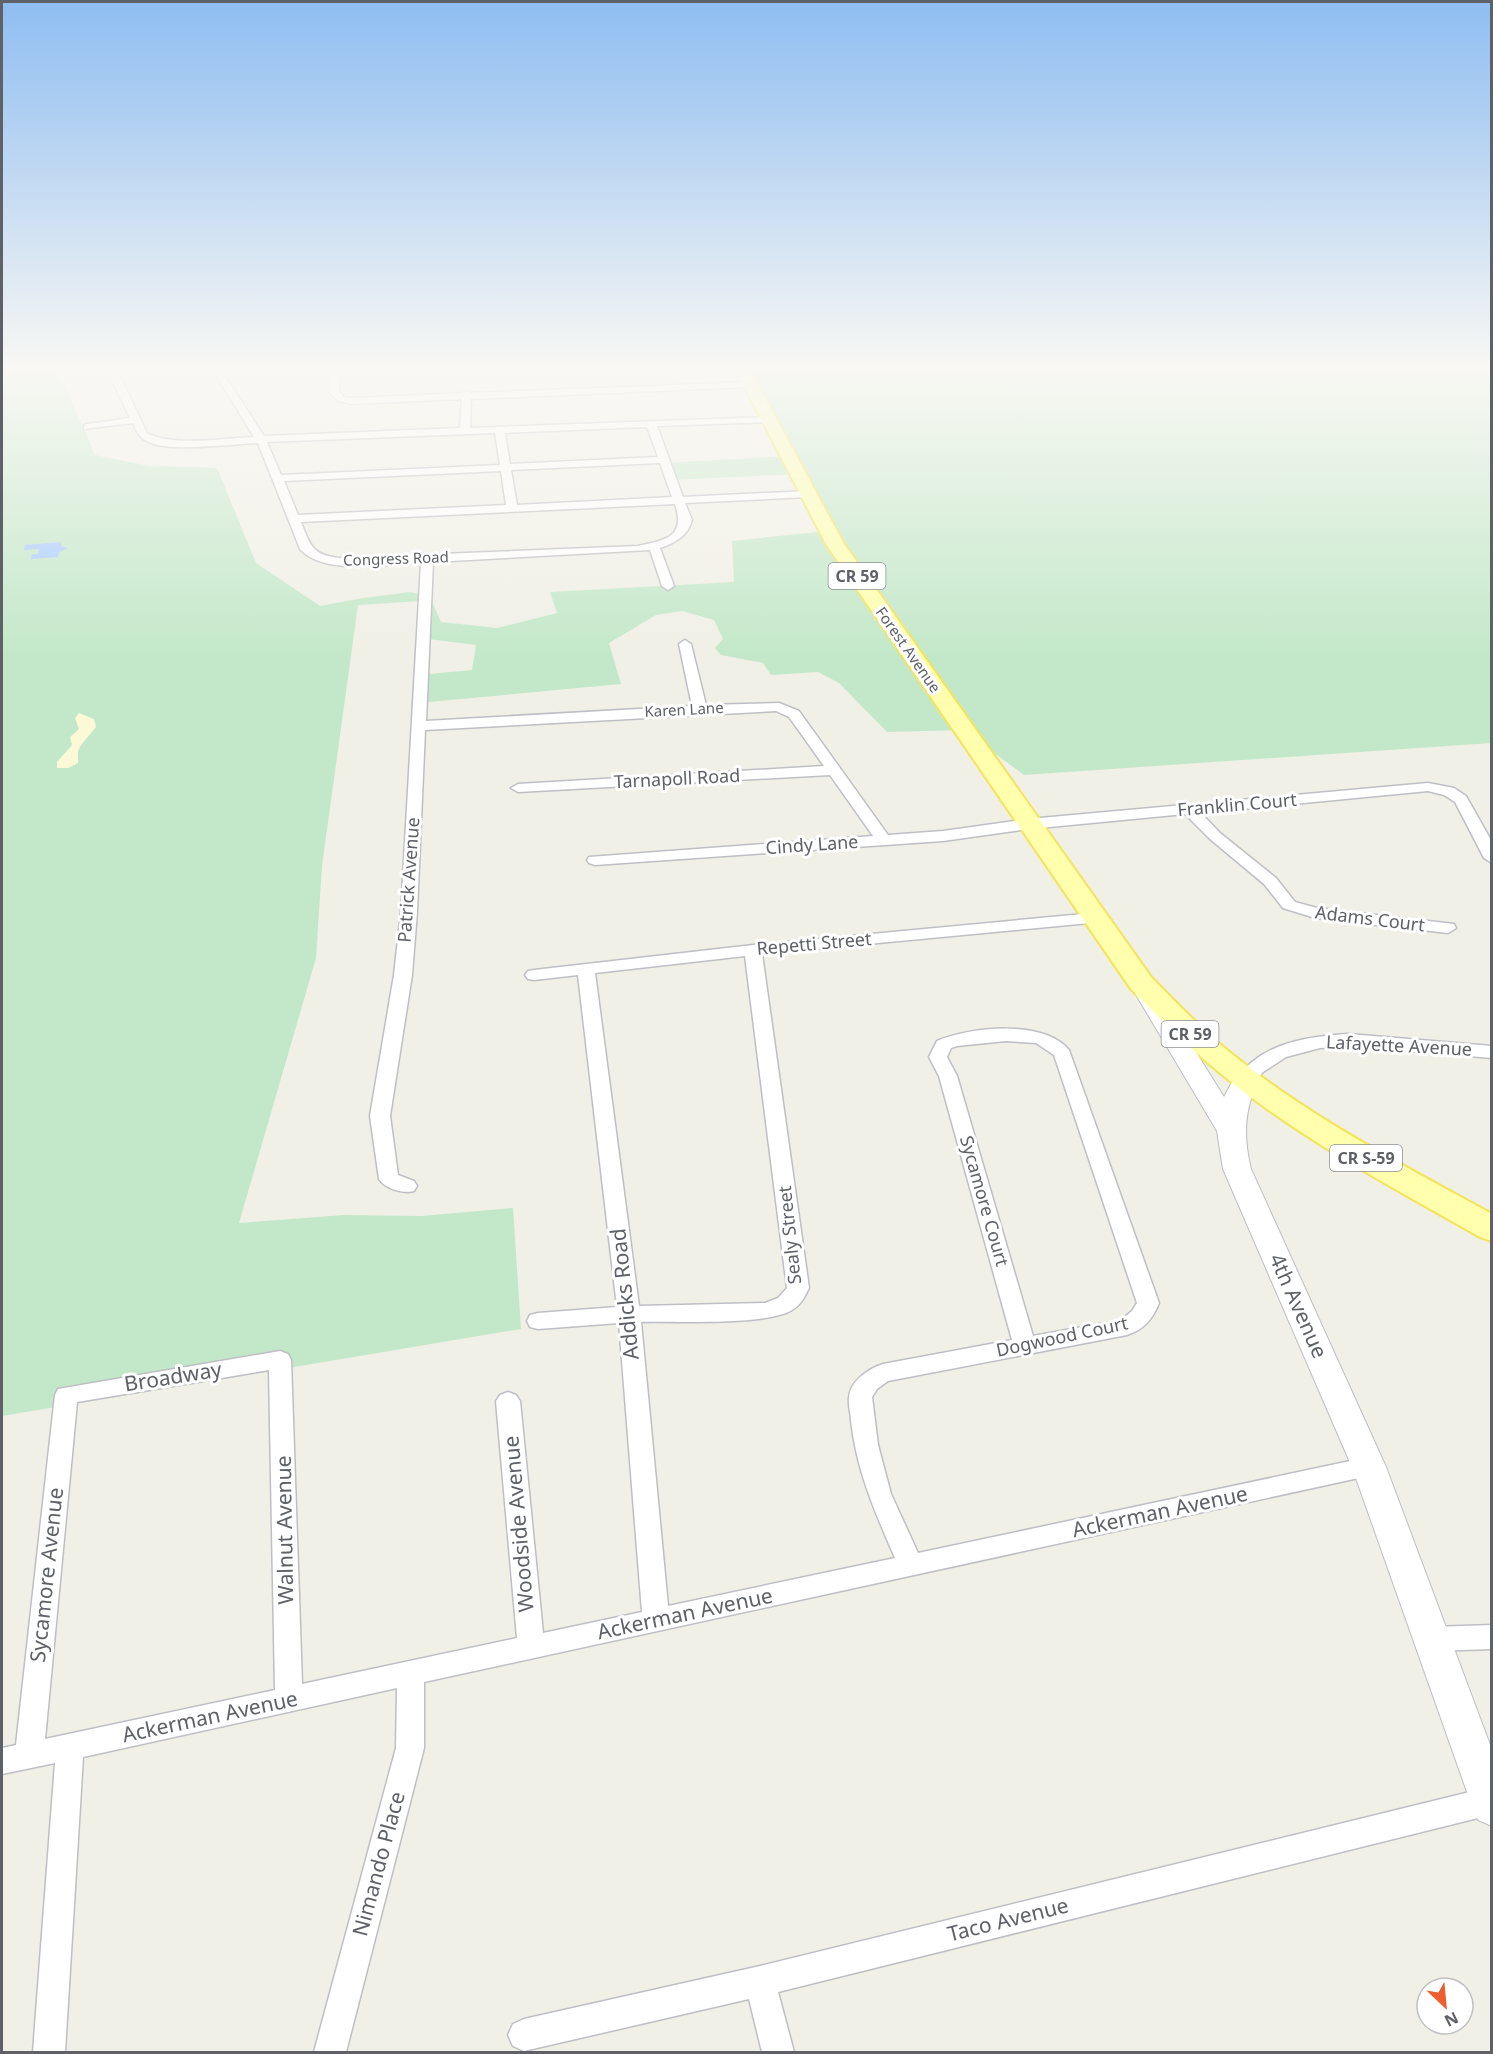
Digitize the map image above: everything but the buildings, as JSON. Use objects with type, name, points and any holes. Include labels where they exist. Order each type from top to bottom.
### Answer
[{"type":"main road","name":"Forest Avenue","points":[[793,466],[835,544],[1029,824]]},
{"type":"main road","name":"CR 59","points":[[1029,824],[1140,983],[1183,1028],[1246,1079]]},
{"type":"main road","points":[[1140,983],[1230,1129]]},
{"type":"main road","name":"4th Avenue","points":[[1246,1079],[1237,1093],[1230,1129],[1237,1169],[1369,1467],[1491,1803]]},
{"type":"main road","name":"CR S-59","points":[[1246,1079],[1340,1142],[1491,1229]]},
{"type":"street","name":"Congress Road","points":[[272,466],[306,549],[319,557],[348,562],[638,549],[654,546]]},
{"type":"street","points":[[277,478],[548,466]]},
{"type":"street","points":[[666,466],[686,525],[677,536],[654,546],[668,585]]},
{"type":"street","points":[[506,468],[512,508]]},
{"type":"street","points":[[294,519],[808,494]]},
{"type":"street","name":"Patrick Avenue","points":[[406,1186],[389,1179],[380,1116],[403,975],[427,559]]},
{"type":"street","points":[[685,644],[700,710]]},
{"type":"street","name":"Karen Lane","points":[[417,726],[770,706],[788,710],[794,714],[836,770],[884,840]]},
{"type":"street","name":"Tarnapoll Road","points":[[518,788],[836,770]]},
{"type":"street","name":"Franklin Court","points":[[1029,824],[1428,787],[1445,790],[1461,799],[1491,858]]},
{"type":"street","name":"Adams Court","points":[[1189,810],[1215,836],[1270,880],[1284,899],[1296,909],[1448,928]]},
{"type":"street","name":"Cindy Lane","points":[[595,860],[943,836],[1029,824]]},
{"type":"street","name":"Repetti Street","points":[[534,975],[753,950],[1094,918]]},
{"type":"street","name":"Sealy Street","points":[[538,1321],[628,1314],[765,1311],[787,1304],[794,1297],[798,1288],[753,950]]},
{"type":"street","name":"Addicks Road","points":[[586,969],[628,1314],[656,1620]]},
{"type":"street","name":"Dogwood Court","points":[[912,1566],[879,1494],[869,1461],[860,1397],[864,1387],[871,1379],[883,1373],[1127,1327],[1145,1312],[1148,1299],[1063,1054],[1058,1047],[1051,1042],[1030,1036],[962,1038],[944,1045],[938,1058]]},
{"type":"street","name":"Lafayette Avenue","points":[[1246,1079],[1266,1059],[1284,1050],[1327,1040],[1491,1052]]},
{"type":"street","name":"Sycamore Court","points":[[938,1058],[951,1087],[1025,1346]]},
{"type":"street","name":"Broadway","points":[[66,1395],[280,1360]]},
{"type":"street","name":"Walnut Avenue","points":[[280,1360],[289,1699]]},
{"type":"street","name":"Sycamore Avenue","points":[[28,1756],[66,1395]]},
{"type":"street","name":"Woodside Avenue","points":[[508,1401],[531,1647]]},
{"type":"street","name":"Ackerman Avenue","points":[[2,1761],[1369,1467]]},
{"type":"street","points":[[1432,1639],[1491,1637]]},
{"type":"street","name":"Nimando Place","points":[[330,2052],[410,1748],[411,1673]]},
{"type":"street","points":[[49,2052],[70,1747]]},
{"type":"street","name":"Taco Avenue","points":[[524,2035],[760,1982],[1491,1803]]},
{"type":"street","points":[[760,1982],[778,2052]]},
{"type":"green space","points":[[2,466],[217,468],[256,563],[320,606],[410,592],[430,597],[441,622],[497,628],[557,613],[550,592],[734,582],[732,541],[827,531],[797,474],[672,480],[667,466],[1491,466],[1491,743],[1024,775],[963,730],[887,732],[839,683],[818,672],[771,675],[763,663],[721,655],[715,648],[723,639],[714,620],[682,611],[656,615],[609,643],[621,684],[418,703],[419,675],[472,670],[476,645],[421,638],[423,601],[358,605],[322,866],[316,958],[239,1223],[344,1215],[421,1216],[513,1208],[521,1329],[2,1416]]},
{"type":"sand","points":[[79,713],[94,719],[96,727],[78,751],[78,763],[68,768],[57,768],[57,762],[72,745],[70,737],[79,729],[75,718]]},
{"type":"water","points":[[61,542],[61,546],[68,548],[59,552],[58,557],[31,559],[32,554],[38,554],[39,549],[24,550],[25,545]]}]
